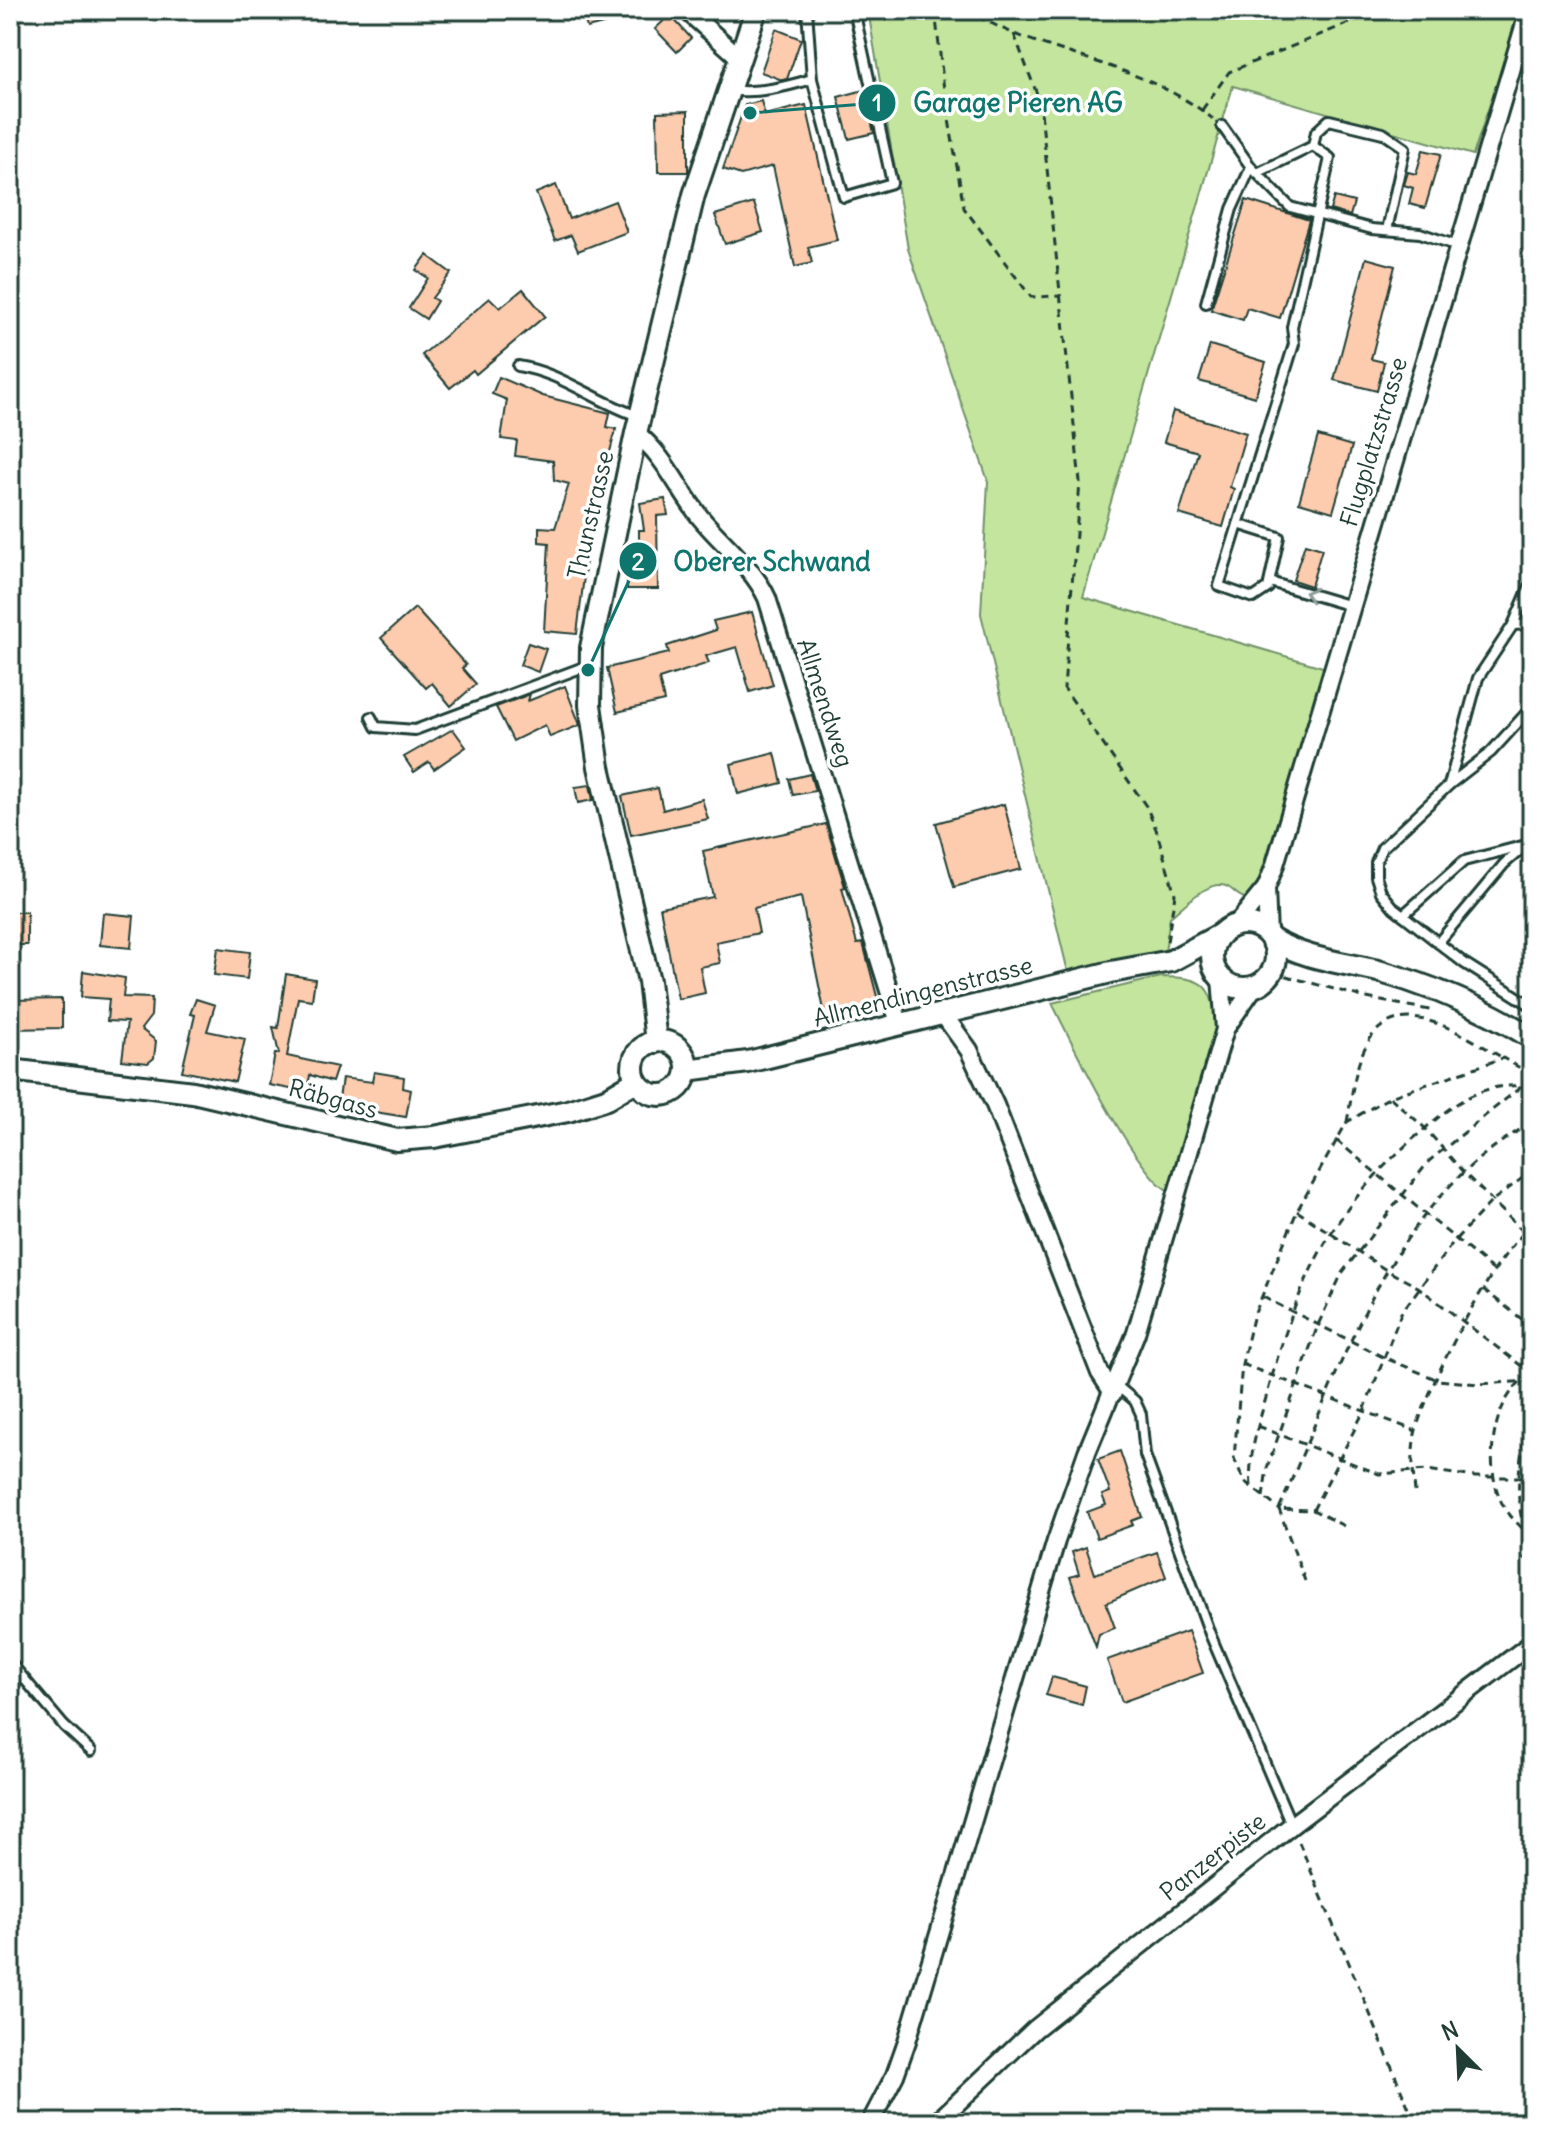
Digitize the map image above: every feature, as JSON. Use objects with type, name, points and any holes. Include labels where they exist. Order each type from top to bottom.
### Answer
[{"type":"street","points":[[686,10],[740,58]]},
{"type":"street","name":"Thunstrasse","points":[[656,1042],[649,981],[599,767],[590,705],[589,665],[597,613],[638,425],[694,195],[756,10]]},
{"type":"street","name":"Flugplatzstrasse","points":[[1269,937],[1266,888],[1529,10]]},
{"type":"street","name":"Allmendweg","points":[[638,425],[717,537],[755,578],[767,598],[900,1026]]},
{"type":"street","name":"Flugplatzstrasse","points":[[1227,930],[1266,888]]},
{"type":"street","points":[[1225,1029],[1218,974],[1212,956],[1227,930],[1252,925],[1269,937],[1315,959],[1378,971],[1447,994],[1532,1038]]},
{"type":"street","name":"Allmendingenstrasse","points":[[687,1070],[725,1067],[1171,961],[1227,930]]},
{"type":"street","points":[[1269,937],[1276,954],[1272,972]]},
{"type":"street","points":[[870,2123],[895,2075],[907,2041],[1071,1496],[1136,1333],[1225,1029],[1254,987],[1272,972],[1315,959]]},
{"type":"street","name":"Allmendingenstrasse","points":[[1171,961],[1218,974]]},
{"type":"street","points":[[1218,974],[1237,987],[1254,987]]},
{"type":"street","points":[[943,1014],[981,1073],[1100,1373],[1115,1389]]},
{"type":"street","points":[[656,1042],[666,1042],[681,1051],[687,1070],[681,1085],[667,1094],[649,1093],[636,1081],[633,1073],[636,1056],[656,1042]]},
{"type":"street","name":"Räbgass","points":[[10,1070],[193,1092],[397,1140],[434,1137],[568,1111],[606,1099],[636,1081]]},
{"type":"street","name":"Panzerpiste","points":[[936,2123],[1035,2029],[1292,1825],[1532,1643]]},
{"type":"lane","points":[[807,10],[812,79],[844,197],[892,183],[854,10]]},
{"type":"lane","points":[[728,89],[745,92],[784,88],[812,79]]},
{"type":"lane","points":[[1313,146],[1316,132],[1329,120],[1383,133],[1405,148],[1387,230]]},
{"type":"lane","points":[[1222,126],[1254,170],[1290,207],[1387,230],[1420,233],[1458,246]]},
{"type":"lane","points":[[1206,303],[1232,209],[1254,170],[1313,146],[1330,158],[1292,327],[1294,344],[1238,524],[1219,586],[1253,598],[1268,588],[1279,537],[1238,524]]},
{"type":"lane","points":[[518,366],[552,374],[638,425]]},
{"type":"lane","points":[[1449,785],[1478,678],[1513,625],[1532,581]]},
{"type":"lane","points":[[1270,582],[1351,606]]},
{"type":"lane","points":[[1513,625],[1532,624]]},
{"type":"lane","points":[[371,717],[376,727],[415,730],[589,665]]},
{"type":"lane","points":[[1532,707],[1491,752],[1449,785],[1382,848],[1376,862],[1381,892],[1403,915],[1438,943],[1532,1006]]},
{"type":"lane","points":[[1403,915],[1464,861],[1529,842]]},
{"type":"lane","points":[[1438,943],[1504,864],[1529,842]]},
{"type":"lane","points":[[1115,1389],[1133,1398],[1141,1414],[1145,1455],[1204,1619],[1292,1825]]},
{"type":"lane","points":[[10,1662],[64,1726],[91,1751]]},
{"type":"path","points":[[935,10],[944,90],[964,208],[1031,297],[1061,296]]},
{"type":"path","points":[[965,10],[1014,34],[1093,58],[1202,110],[1222,126]]},
{"type":"path","points":[[1202,110],[1229,72],[1381,10]]},
{"type":"path","points":[[1014,34],[1040,102],[1080,482],[1064,688],[1146,806],[1156,829],[1175,894],[1167,941],[1171,961]]},
{"type":"path","points":[[1272,972],[1366,998],[1438,1011]]},
{"type":"path","points":[[1263,1497],[1267,1468],[1299,1386],[1318,1325],[1342,1273],[1400,1194],[1444,1147],[1522,1086],[1532,1074],[1452,1028],[1430,1021],[1404,1019],[1376,1033],[1367,1044],[1347,1122],[1297,1211],[1262,1296],[1242,1364],[1234,1458],[1251,1489],[1279,1509],[1305,1581]]},
{"type":"path","points":[[1347,1122],[1390,1097],[1503,1058]]},
{"type":"path","points":[[1251,1489],[1250,1470],[1258,1426],[1291,1311],[1330,1233],[1377,1173],[1425,1128],[1480,1090],[1503,1085],[1522,1086]]},
{"type":"path","points":[[1522,1086],[1532,1107]]},
{"type":"path","points":[[1390,1097],[1444,1147],[1463,1172],[1532,1240]]},
{"type":"path","points":[[1279,1509],[1386,1270],[1425,1215],[1463,1172],[1492,1147],[1532,1123]]},
{"type":"path","points":[[1335,1139],[1454,1241],[1493,1270]]},
{"type":"path","points":[[1313,1510],[1364,1411],[1401,1313],[1454,1241],[1493,1200],[1532,1171]]},
{"type":"path","points":[[1297,1211],[1386,1270],[1418,1287],[1532,1374]]},
{"type":"path","points":[[1415,1492],[1416,1431],[1438,1380],[1465,1320],[1493,1270],[1523,1232],[1532,1226]]},
{"type":"path","points":[[1483,1289],[1532,1327]]},
{"type":"path","points":[[1262,1296],[1383,1357],[1438,1380],[1479,1384],[1532,1381]]},
{"type":"path","points":[[1242,1364],[1416,1431]]},
{"type":"path","points":[[1520,1382],[1506,1395],[1498,1414],[1495,1478],[1501,1502],[1532,1539]]},
{"type":"path","points":[[1523,1529],[1520,1479],[1524,1433],[1532,1413]]},
{"type":"path","points":[[1258,1426],[1379,1474],[1413,1471],[1495,1478],[1532,1477]]},
{"type":"path","points":[[1279,1509],[1313,1510],[1344,1526]]},
{"type":"path","points":[[1523,1529],[1532,1519]]},
{"type":"path","points":[[1523,1559],[1532,1554]]},
{"type":"path","points":[[1292,1825],[1415,2123]]},
{"type":"green space","points":[[868,10],[1521,10],[1473,155],[1233,86],[1083,597],[1326,668],[1256,890],[1245,898],[1221,885],[1197,894],[1170,917],[1165,952],[1068,972],[981,614],[988,481],[908,249]]},
{"type":"green space","points":[[1161,977],[1187,979],[1203,986],[1212,1001],[1216,1026],[1169,1191],[1155,1180],[1122,1135],[1052,1003]]},
{"type":"building","points":[[582,10],[638,10],[638,15],[587,28]]},
{"type":"building","points":[[670,15],[691,38],[677,52],[655,29]]},
{"type":"building","points":[[776,29],[801,39],[787,79],[782,80],[761,72]]},
{"type":"building","points":[[864,90],[874,133],[849,139],[838,97]]},
{"type":"building","points":[[761,101],[765,115],[806,105],[837,240],[808,247],[812,263],[795,267],[773,166],[741,175],[723,169],[745,105]]},
{"type":"building","points":[[688,111],[688,172],[658,172],[657,112]]},
{"type":"building","points":[[1423,150],[1441,154],[1425,208],[1409,204],[1413,188],[1404,185],[1408,172],[1416,174]]},
{"type":"building","points":[[556,185],[569,219],[615,201],[627,232],[578,251],[571,235],[555,241],[536,193]]},
{"type":"building","points":[[1334,197],[1354,202],[1350,216],[1330,210]]},
{"type":"building","points":[[1246,200],[1309,220],[1280,318],[1247,308],[1243,320],[1211,310]]},
{"type":"building","points":[[754,203],[763,232],[725,244],[715,215]]},
{"type":"building","points":[[427,255],[451,273],[432,298],[437,301],[426,319],[409,308],[428,278],[416,270]]},
{"type":"building","points":[[1366,258],[1395,266],[1371,359],[1384,362],[1377,391],[1334,380]]},
{"type":"building","points":[[523,289],[545,316],[476,374],[473,370],[450,388],[422,355],[490,298],[500,308]]},
{"type":"building","points":[[1210,345],[1266,362],[1255,397],[1199,381]]},
{"type":"building","points":[[499,377],[543,396],[610,413],[607,427],[616,429],[590,527],[577,634],[544,631],[549,543],[539,542],[539,527],[555,528],[569,484],[554,480],[553,461],[515,456],[517,441],[501,439],[507,400],[492,394]]},
{"type":"building","points":[[1173,411],[1246,433],[1230,487],[1234,489],[1223,527],[1179,514],[1198,452],[1164,442]]},
{"type":"building","points":[[1318,436],[1352,446],[1333,512],[1299,502]]},
{"type":"building","points":[[665,499],[668,515],[657,516],[658,589],[627,589],[627,554],[630,547],[639,547],[639,530],[644,530],[640,503]]},
{"type":"building","points":[[1305,544],[1322,549],[1311,586],[1293,580]]},
{"type":"building","points":[[415,608],[466,665],[462,668],[476,684],[451,706],[432,683],[426,688],[381,638]]},
{"type":"building","points":[[752,612],[773,685],[750,692],[737,647],[706,656],[709,663],[659,679],[664,701],[617,712],[607,668],[669,653],[667,646],[716,630],[713,621]]},
{"type":"building","points":[[528,643],[546,649],[538,672],[520,665]]},
{"type":"building","points":[[565,686],[580,725],[550,737],[545,725],[513,741],[496,707],[530,694],[528,701]]},
{"type":"building","points":[[453,729],[466,747],[434,769],[429,762],[414,772],[404,757]]},
{"type":"building","points":[[775,753],[782,783],[738,794],[731,764]]},
{"type":"building","points":[[810,774],[815,791],[793,795],[789,779]]},
{"type":"building","points":[[590,785],[593,800],[578,803],[575,787]]},
{"type":"building","points":[[658,788],[663,810],[702,799],[708,819],[631,835],[622,796]]},
{"type":"building","points":[[1004,804],[1021,869],[954,887],[936,823]]},
{"type":"building","points":[[826,824],[845,887],[842,888],[857,944],[863,943],[880,1008],[826,1020],[801,897],[754,908],[759,933],[716,942],[720,963],[700,967],[705,993],[678,999],[660,907],[713,897],[703,851]]},
{"type":"building","points":[[10,912],[27,912],[27,945],[10,945]]},
{"type":"building","points":[[103,913],[134,916],[131,948],[100,945]]},
{"type":"building","points":[[218,948],[250,952],[247,979],[214,975]]},
{"type":"building","points":[[83,971],[125,978],[123,997],[152,998],[151,1016],[141,1029],[156,1041],[154,1058],[148,1063],[122,1060],[127,1022],[107,1021],[109,999],[81,997]]},
{"type":"building","points":[[286,974],[315,979],[312,1000],[298,998],[287,1056],[337,1067],[332,1082],[310,1075],[307,1092],[269,1085],[275,1054],[279,1054],[273,1027],[278,1028]]},
{"type":"building","points":[[62,999],[62,1028],[10,1029],[10,1000]]},
{"type":"building","points":[[196,999],[215,1005],[207,1031],[245,1039],[235,1082],[182,1071],[195,1015],[190,1014]]},
{"type":"building","points":[[374,1072],[404,1077],[403,1088],[411,1090],[406,1117],[338,1106],[342,1078],[372,1082]]},
{"type":"building","points":[[1120,1451],[1142,1517],[1131,1521],[1133,1525],[1097,1538],[1087,1512],[1106,1505],[1102,1495],[1110,1492],[1098,1459]]},
{"type":"building","points":[[1086,1547],[1095,1574],[1157,1552],[1166,1577],[1106,1603],[1115,1628],[1099,1634],[1096,1647],[1070,1577],[1079,1574],[1072,1552]]},
{"type":"building","points":[[1188,1631],[1203,1673],[1122,1702],[1107,1660]]},
{"type":"building","points":[[1052,1677],[1086,1686],[1082,1705],[1046,1695]]},
{"type":"place","name":"Garage Pieren AG","points":[[750,113]]},
{"type":"place","name":"Oberer Schwand","points":[[588,670]]}]
